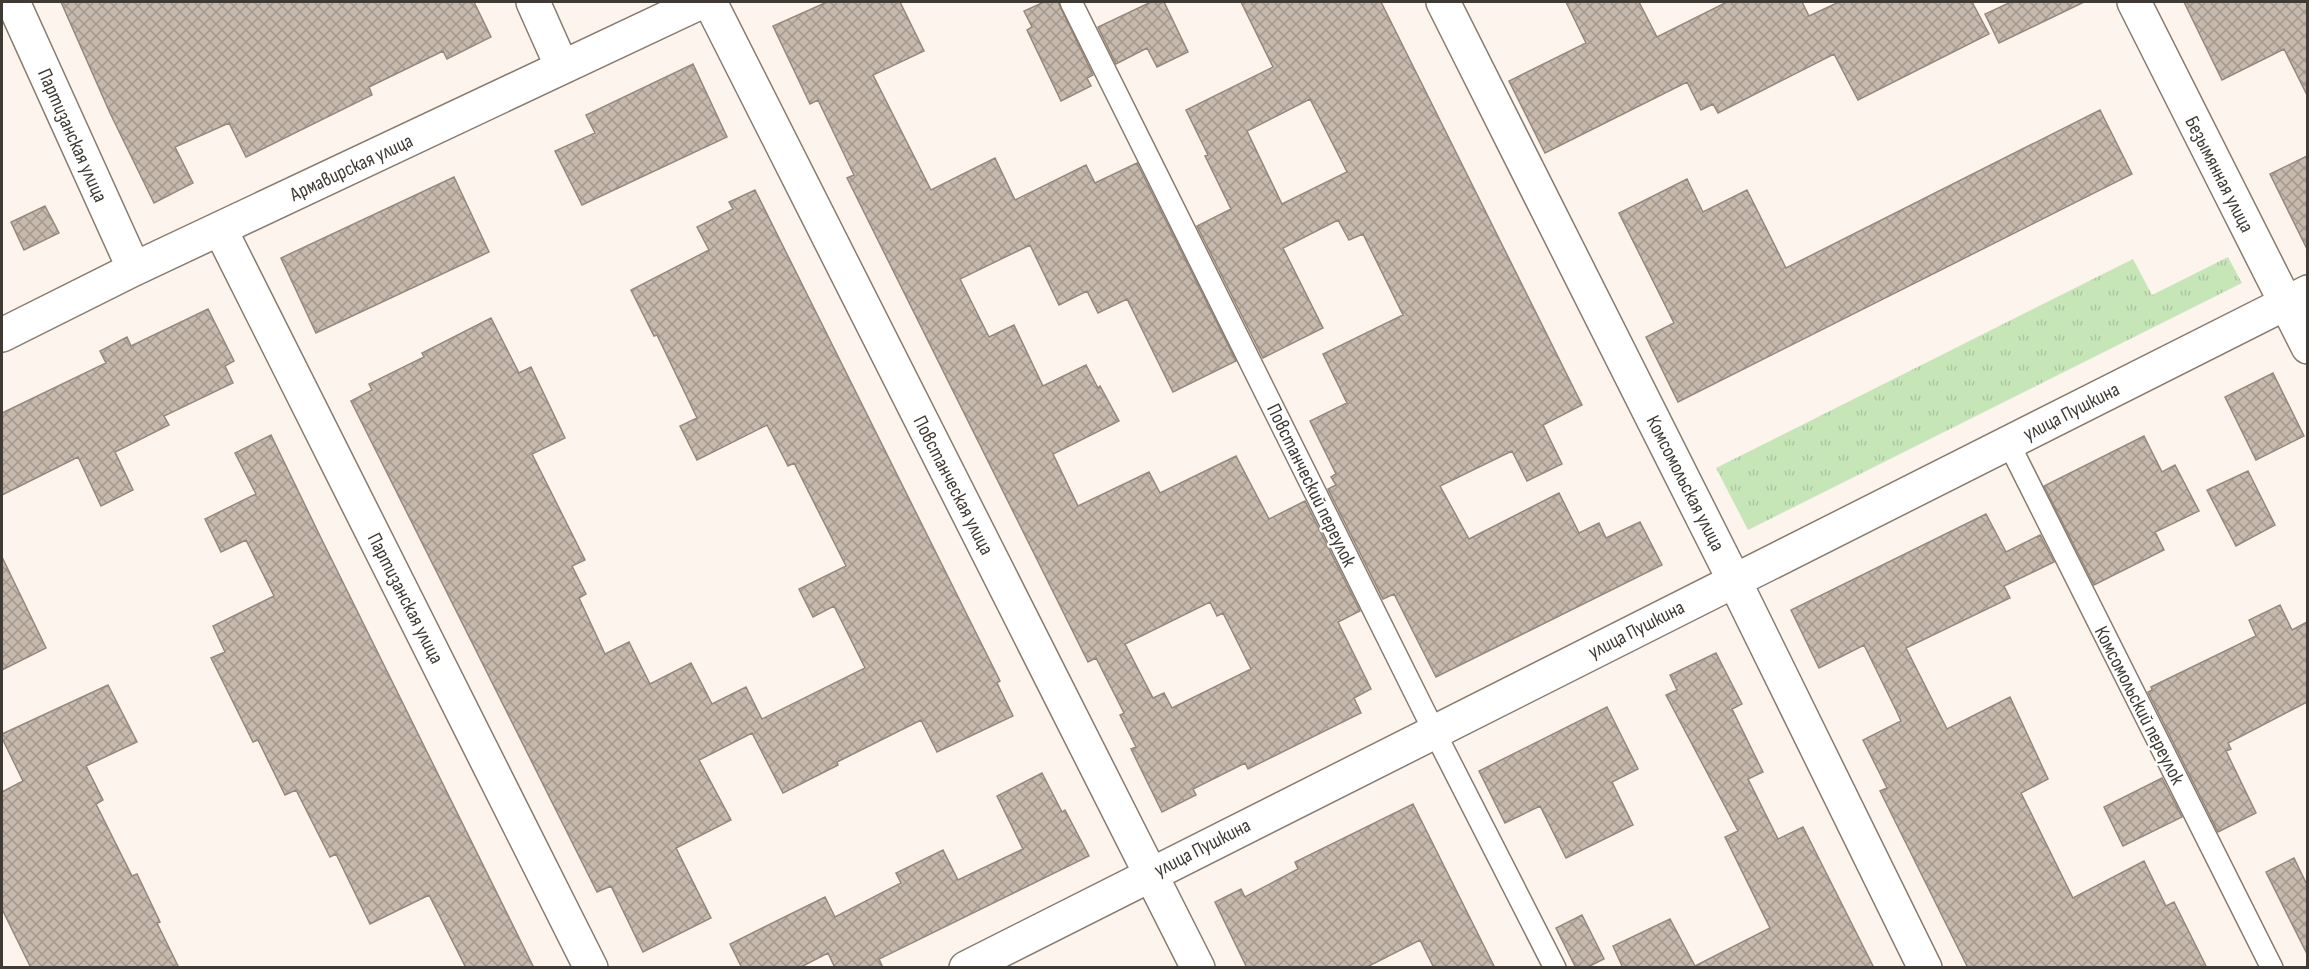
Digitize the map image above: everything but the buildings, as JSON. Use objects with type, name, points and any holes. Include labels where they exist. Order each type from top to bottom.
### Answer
[{"type":"street","name":"Партизанская улица","points":[[13,2],[134,269]]},
{"type":"street","points":[[533,2],[562,67]]},
{"type":"street","name":"Армавирская улица","points":[[2,335],[220,228],[701,2]]},
{"type":"street","name":"Повстанческая улица","points":[[710,2],[1198,968]]},
{"type":"street","name":"Комсомольская улица","points":[[1443,2],[1734,580],[1925,968]]},
{"type":"street","name":"Безымянная улица","points":[[2134,2],[2296,298],[2307,346]]},
{"type":"street","name":"Партизанская улица","points":[[220,228],[591,968]]},
{"type":"street","name":"улица Пушкина","points":[[966,968],[1434,730],[2296,298]]},
{"type":"lane","name":"Повстанческий переулок","points":[[1071,2],[1555,968]]},
{"type":"lane","name":"Комсомольский переулок","points":[[2008,442],[2272,968]]},
{"type":"green space","points":[[2228,257],[2242,283],[1748,530],[1716,468],[2133,259],[2152,295]]}]
